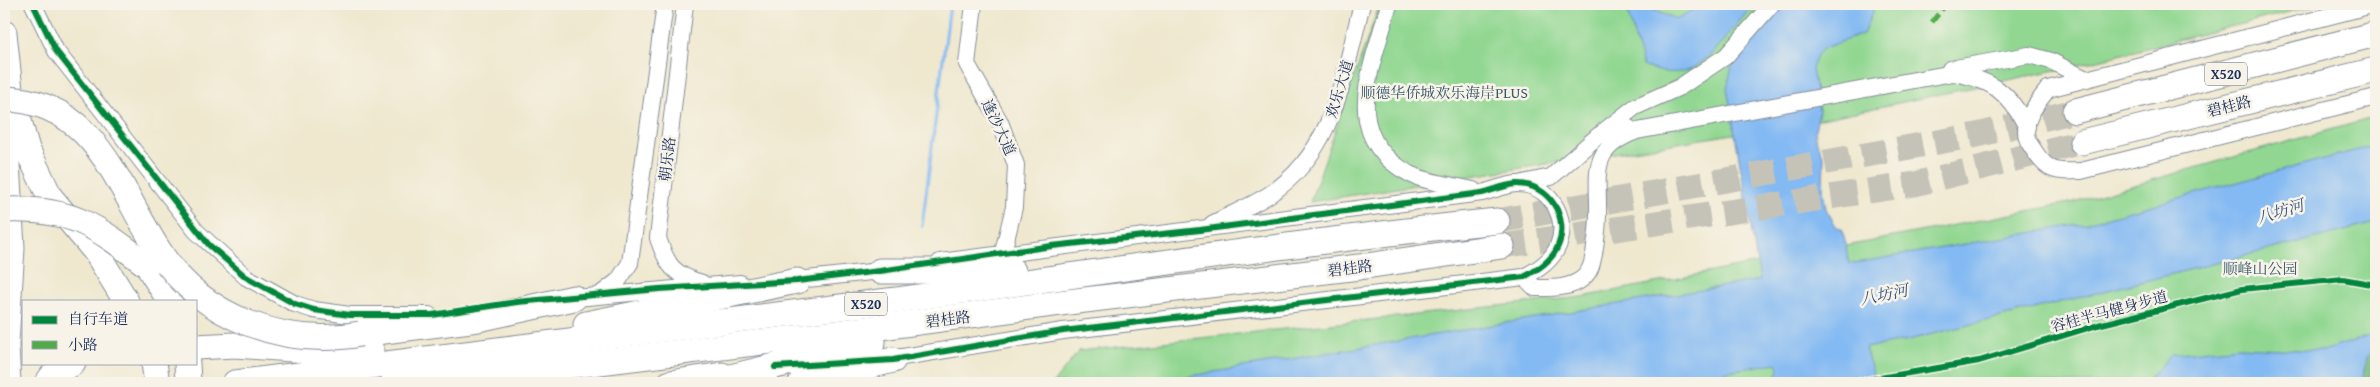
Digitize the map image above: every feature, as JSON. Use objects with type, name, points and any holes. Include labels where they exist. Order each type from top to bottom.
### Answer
[{"type":"highway","points":[[2344,43],[2376,29]]},
{"type":"highway","points":[[4,33],[10,90],[27,149],[50,197],[96,252],[122,293]]},
{"type":"highway","name":"X520","points":[[2075,111],[2376,34]]},
{"type":"highway","name":"碧桂路","points":[[2082,142],[2376,70]]},
{"type":"highway","points":[[4,99],[37,102],[57,111],[79,128],[111,166],[160,254],[177,275],[194,292],[224,312],[259,328],[307,337],[360,334],[478,319],[574,298]]},
{"type":"highway","points":[[4,210],[43,210],[84,221],[103,232],[147,265],[169,300]]},
{"type":"highway","name":"X520","points":[[234,383],[1115,271],[1359,236],[1497,221]]},
{"type":"highway","name":"碧桂路","points":[[393,383],[583,364],[980,315],[1060,303],[1359,267],[1502,246]]},
{"type":"highway","points":[[880,271],[1115,271]]},
{"type":"highway","points":[[460,354],[564,328],[797,281]]},
{"type":"highway","points":[[688,382],[775,367],[980,315]]},
{"type":"highway","points":[[198,347],[235,345],[349,353],[564,328]]},
{"type":"highway","points":[[801,383],[893,360]]},
{"type":"highway","points":[[47,383],[53,375],[71,364]]},
{"type":"highway","points":[[154,364],[157,383]]},
{"type":"highway","points":[[187,364],[188,383]]},
{"type":"main road","points":[[4,74],[14,248],[8,342]]},
{"type":"main road","points":[[4,303],[10,383]]},
{"type":"street","points":[[33,4],[56,51],[196,231],[246,277],[296,304],[314,310],[350,315],[432,315],[516,302],[710,285],[797,281],[880,271],[1003,252],[1200,230],[1482,192],[1551,177],[1599,135],[1635,107],[1680,87],[1726,56],[1772,4]]},
{"type":"street","name":"朝乐路","points":[[599,295],[618,281],[630,264],[666,4]]},
{"type":"street","name":"朝乐路","points":[[685,4],[658,238],[666,263],[687,279],[710,285]]},
{"type":"street","name":"逢沙大道","points":[[974,4],[967,64],[1000,122],[1016,164],[1014,208],[1003,252]]},
{"type":"street","name":"欢乐大道","points":[[1200,230],[1270,195],[1295,175],[1315,151],[1333,114],[1362,4]]},
{"type":"street","name":"欢乐大道","points":[[1389,4],[1366,94],[1367,127],[1377,147],[1394,164],[1412,175],[1482,192]]},
{"type":"street","points":[[2376,4],[2048,89],[2033,108],[2027,127],[2027,138],[2045,166],[2060,172],[2081,171],[2376,97]]},
{"type":"street","points":[[1599,135],[2029,55],[2051,61],[2086,80]]},
{"type":"street","points":[[1890,82],[1953,73],[1977,77],[1996,87],[2016,106],[2027,127]]},
{"type":"street","points":[[1524,277],[1535,288],[1561,287],[1582,279],[1591,268],[1597,238],[1596,186],[1599,159],[1619,138],[1656,125]]},
{"type":"street","points":[[775,367],[893,360],[1062,331],[1524,277],[1538,269],[1558,248],[1563,229],[1560,215],[1546,195],[1538,189],[1516,184]]},
{"type":"street","points":[[639,196],[641,218],[647,221],[654,218],[662,198]]},
{"type":"green space","name":"顺德华侨城欢乐海岸PLUS","points":[[1380,4],[2321,4],[2071,67],[1802,123],[1310,202]]},
{"type":"green space","name":"顺峰山公园","points":[[2376,117],[2376,383],[1053,383],[1079,351],[1582,297],[2074,202]]},
{"type":"green space","points":[[2376,348],[2376,383],[2362,383],[2366,358]]},
{"type":"water","points":[[1625,4],[1643,4],[1644,7],[1676,19],[1703,4],[1756,4],[1720,45],[1696,66],[1681,72],[1664,72],[1643,66]]},
{"type":"water","name":"八坊河","points":[[1784,4],[1876,4],[1863,34],[1824,48],[1817,55],[1812,68],[1819,111],[1815,131],[1817,143],[1824,157],[1823,190],[1826,209],[1836,226],[1843,230],[1849,264],[2082,224],[2376,145],[2376,223],[1909,340],[1865,348],[1876,383],[1774,383],[1779,370],[1776,363],[1658,383],[1149,383],[1760,280],[1727,88],[1732,66],[1751,36]]},
{"type":"water","points":[[2376,334],[2376,348],[2366,358],[2362,383],[2145,383],[2172,354],[2239,347],[2322,351]]},
{"type":"waterway","points":[[922,226],[950,4]]},
{"type":"tunnel","points":[[1497,221],[1977,135],[2075,111]]},
{"type":"tunnel","points":[[1502,246],[1915,184],[2082,142]]},
{"type":"marked path","points":[[1932,22],[1946,4]]},
{"type":"cycle path","points":[[33,4],[56,51],[209,245],[246,277],[295,304],[314,310],[350,315],[432,315],[517,302],[659,289],[797,281],[1052,246],[1200,230],[1482,193],[1516,184],[1528,185],[1538,189],[1547,196],[1554,204],[1561,224],[1558,246],[1552,256],[1539,268],[1524,277],[1063,331],[893,360],[775,367]]},
{"type":"cycle path","name":"容桂半马健身步道","points":[[1850,383],[1979,361],[2098,325],[2242,289],[2343,279],[2376,285]]}]
